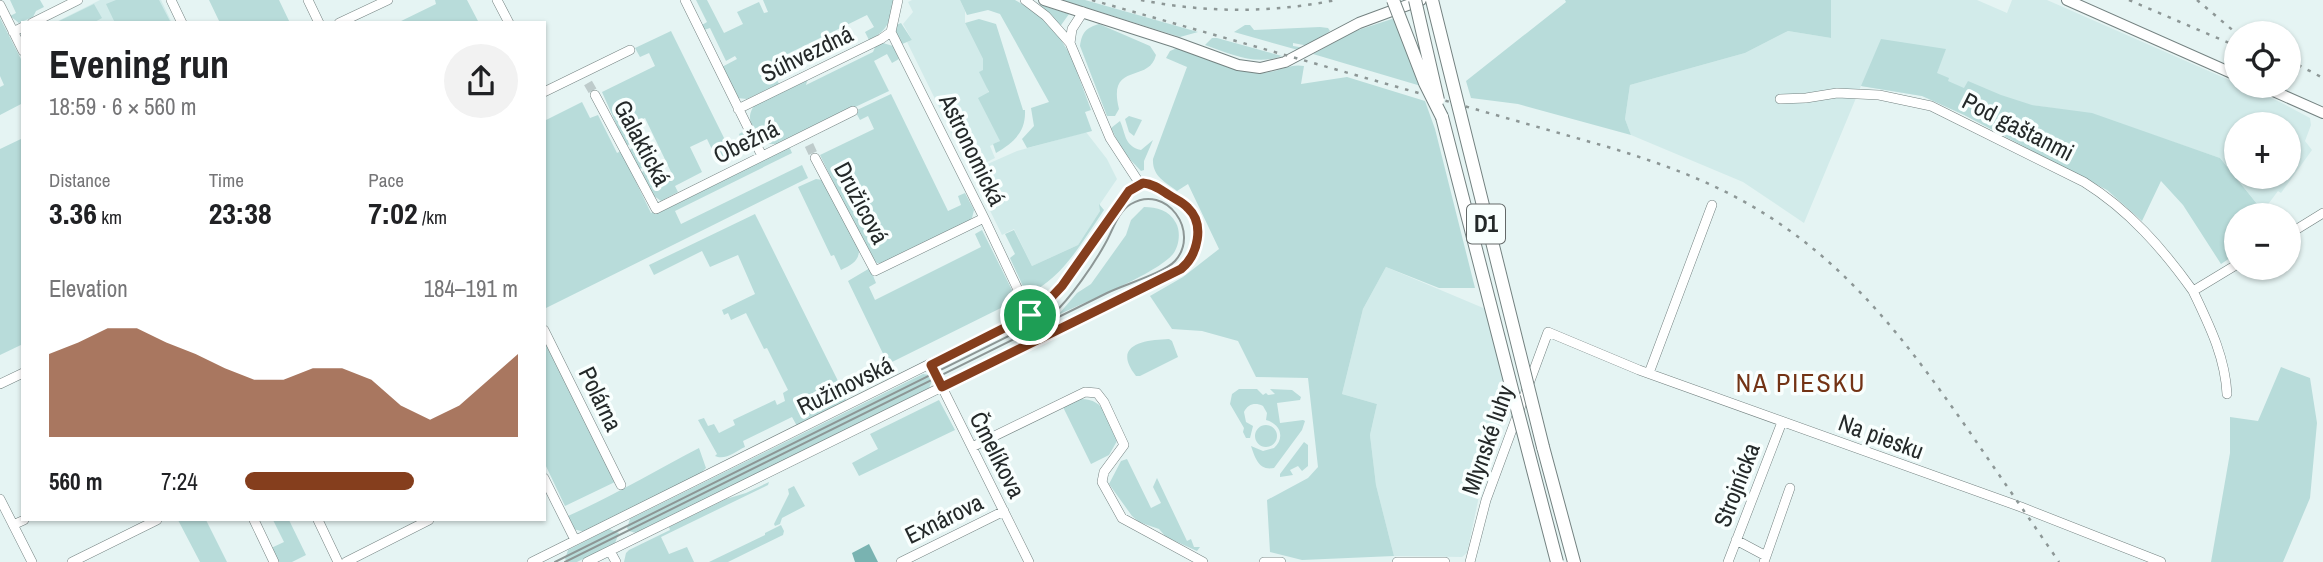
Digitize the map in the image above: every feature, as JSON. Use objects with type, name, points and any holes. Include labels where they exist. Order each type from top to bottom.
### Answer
[{"type":"highway","points":[[1393,0],[1425,83],[1442,117]]},
{"type":"highway","name":"D1","points":[[1415,0],[1442,117],[1557,562]]},
{"type":"highway","name":"D1","points":[[1432,0],[1465,140],[1574,562]]},
{"type":"main road","points":[[1044,0],[1238,65],[1260,68],[1285,62],[1359,23],[1421,0]]},
{"type":"main road","points":[[2067,0],[2224,70]]},
{"type":"main road","points":[[2289,98],[2323,113]]},
{"type":"street","points":[[171,0],[181,21]]},
{"type":"street","points":[[308,0],[318,21]]},
{"type":"street","points":[[343,21],[388,0]]},
{"type":"street","points":[[497,0],[508,21]]},
{"type":"street","points":[[685,0],[762,156]]},
{"type":"street","points":[[891,32],[898,0]]},
{"type":"street","points":[[1025,0],[1052,22],[1070,43],[1110,138],[1140,184]]},
{"type":"street","points":[[36,21],[74,1]]},
{"type":"street","points":[[0,5],[21,47]]},
{"type":"street","points":[[1070,43],[1072,29],[1083,12]]},
{"type":"street","points":[[13,32],[21,28]]},
{"type":"street","name":"Súhvezdná","points":[[738,109],[891,32]]},
{"type":"street","name":"Astronomická","points":[[891,32],[1030,315]]},
{"type":"street","points":[[546,91],[630,50]]},
{"type":"street","name":"Galaktická","points":[[584,73],[588,83]]},
{"type":"street","name":"Pod gaštanmi","points":[[1780,99],[1838,93],[1879,95],[1931,106],[2084,182],[2107,197],[2163,250],[2193,291],[2219,349],[2227,394]]},
{"type":"street","name":"Galaktická","points":[[595,95],[656,209]]},
{"type":"street","name":"Obežná","points":[[656,209],[853,111]]},
{"type":"street","name":"Družicová","points":[[804,135],[809,145]]},
{"type":"street","name":"Družicová","points":[[815,158],[875,271],[984,218]]},
{"type":"street","name":"Ružinovská","points":[[532,562],[1030,315],[1062,286],[1129,191],[1140,184],[1154,186],[1188,207],[1193,215],[1198,236],[1195,252],[1181,269],[587,562]]},
{"type":"street","points":[[1649,373],[1712,205]]},
{"type":"street","points":[[2301,227],[2323,213]]},
{"type":"street","points":[[2193,291],[2224,272]]},
{"type":"street","name":"Na piesku","points":[[1548,332],[1649,373],[2021,507],[2161,562]]},
{"type":"street","name":"Mlynské luhy","points":[[1471,562],[1486,500],[1548,332]]},
{"type":"street","name":"Polárna","points":[[546,334],[621,485]]},
{"type":"street","name":"Čmelíkova","points":[[931,365],[1029,562]]},
{"type":"street","points":[[0,384],[21,374]]},
{"type":"street","points":[[972,447],[1085,392],[1097,393],[1124,445],[1104,472],[1102,482],[1122,518],[1203,562]]},
{"type":"street","name":"Strojnícka","points":[[1728,562],[1782,422]]},
{"type":"street","points":[[546,482],[575,540]]},
{"type":"street","points":[[1736,540],[1765,559],[1790,488]]},
{"type":"street","points":[[0,499],[32,562]]},
{"type":"street","name":"Exnárova","points":[[901,562],[1004,511]]},
{"type":"street","points":[[13,525],[22,521]]},
{"type":"street","points":[[72,562],[156,521]]},
{"type":"street","points":[[254,521],[274,562]]},
{"type":"street","points":[[318,521],[338,562]]},
{"type":"street","points":[[345,562],[427,521]]},
{"type":"street","points":[[610,551],[616,562]]},
{"type":"street","points":[[1264,562],[1281,562]]},
{"type":"street","points":[[1396,562],[1445,562]]},
{"type":"shaded area","points":[[10,0],[40,0],[44,7],[36,11],[33,17],[19,23],[10,16],[16,13]]},
{"type":"shaded area","points":[[100,0],[161,0],[171,21],[58,21]]},
{"type":"shaded area","points":[[116,0],[159,0],[170,21],[114,21],[106,4]]},
{"type":"shaded area","points":[[209,0],[279,0],[289,21],[219,21]]},
{"type":"shaded area","points":[[435,0],[467,0],[478,21],[401,21],[436,4]]},
{"type":"shaded area","points":[[696,0],[707,0],[724,33],[743,24],[737,12],[759,2],[764,13],[768,12],[763,0],[894,0],[888,24],[876,36],[869,40],[865,32],[874,27],[867,15],[761,67],[767,80],[775,76],[779,84],[747,99],[737,98],[720,68],[737,59],[735,56],[726,61],[710,28],[704,30],[702,25],[707,22]]},
{"type":"shaded area","points":[[960,0],[965,11],[965,23],[983,59],[983,70],[1000,141],[990,146],[995,158],[983,166],[1017,151],[1086,132],[1107,159],[1117,179],[1078,245],[1032,266],[1014,229],[1002,235],[907,42],[912,40],[903,24],[913,12],[908,2]]},
{"type":"shaded area","points":[[960,0],[1015,0],[1042,16],[1053,27],[1071,56],[1091,110],[1085,112],[1092,131],[1027,148],[1022,139],[1034,126],[1031,108],[1049,102],[1000,14],[988,10],[967,15]]},
{"type":"shaded area","points":[[1062,0],[1085,0],[1198,32],[1180,37]]},
{"type":"shaded area","points":[[1565,0],[1831,0],[1831,38],[1788,31],[1745,53],[1630,85],[1625,119],[1631,135],[1518,104],[1471,98],[1466,81],[1566,2]]},
{"type":"shaded area","points":[[1831,0],[1977,0],[2007,13],[2012,0],[2047,0],[2224,78],[2224,98],[2271,98],[2299,112],[2224,112],[2224,163],[2220,158],[2092,114],[2032,105],[1922,96],[1861,86],[1804,223],[1743,182],[1631,135],[1625,119],[1630,85],[1745,53],[1788,31],[1831,38]]},
{"type":"shaded area","points":[[94,4],[102,18],[97,21],[59,21]]},
{"type":"shaded area","points":[[1037,4],[1069,14],[1059,28]]},
{"type":"shaded area","points":[[0,18],[21,59],[21,104],[0,115],[0,87],[4,85],[0,76]]},
{"type":"shaded area","points":[[1395,18],[1421,86],[1313,54],[1355,31]]},
{"type":"shaded area","points":[[979,19],[996,24],[1025,110],[1018,136],[996,153],[993,144],[1000,141],[978,98],[989,92],[979,72],[983,70],[983,59],[965,23]]},
{"type":"shaded area","points":[[901,23],[912,40],[902,44],[896,32],[896,25]]},
{"type":"shaded area","points":[[1099,24],[1150,46],[1156,55],[1146,69],[1124,78],[1119,84],[1119,109],[1115,116],[1107,116],[1080,46],[1085,31]]},
{"type":"shaded area","points":[[1250,25],[1254,30],[1320,27],[1330,31],[1309,46],[1293,43],[1293,46],[1305,48],[1298,50],[1234,32]]},
{"type":"shaded area","points":[[671,31],[729,148],[742,142],[739,134],[746,130],[754,148],[719,164],[707,139],[690,147],[702,172],[675,186],[678,192],[661,201],[650,193],[640,173],[652,167],[660,183],[673,176],[645,118],[631,125],[638,140],[626,146],[602,92],[655,66],[649,53],[640,57],[635,48]]},
{"type":"shaded area","points":[[1212,38],[1282,56],[1263,60],[1243,58],[1205,45]]},
{"type":"shaded area","points":[[1881,39],[1946,49],[1937,73],[1949,78],[1948,81],[1964,88],[1968,81],[2032,105],[2092,113],[2220,158],[2224,163],[2224,189],[2245,189],[2256,203],[2224,203],[2224,262],[2221,264],[2183,205],[2161,181],[2142,221],[2107,190],[1964,115],[1922,96],[1861,86]]},
{"type":"shaded area","points":[[883,43],[893,46],[899,59],[892,63],[887,54],[874,61],[889,91],[777,144],[766,144],[753,130],[750,119],[757,103],[808,78],[806,85],[873,52],[876,45]]},
{"type":"shaded area","points":[[1177,48],[1250,72],[1267,73],[1304,66],[1301,84],[1347,77],[1425,101],[1435,129],[1475,288],[1439,288],[1386,267],[1363,309],[1342,394],[1377,404],[1370,435],[1376,485],[1394,556],[1302,560],[1270,552],[1267,500],[1308,478],[1318,467],[1308,378],[1256,377],[1238,341],[1202,331],[1172,329],[1150,296],[1183,277],[1219,249],[1188,184],[1177,191],[1160,178],[1153,165],[1187,67],[1166,58],[1170,51]]},
{"type":"shaded area","points":[[891,94],[948,211],[961,205],[958,196],[965,193],[974,210],[972,218],[965,225],[887,263],[877,263],[869,256],[820,155],[874,129],[868,116],[860,120],[855,111]]},
{"type":"shaded area","points":[[582,102],[590,118],[598,115],[617,153],[621,151],[651,213],[789,146],[792,153],[675,211],[681,224],[802,165],[808,178],[546,308],[546,120]]},
{"type":"shaded area","points":[[2301,113],[2310,118],[2311,125],[2305,141],[2312,150],[2301,165]]},
{"type":"shaded area","points":[[1129,116],[1142,120],[1134,136],[1129,132],[1125,119]]},
{"type":"shaded area","points":[[1120,121],[1131,146],[1141,150],[1153,140],[1144,161],[1144,170],[1141,171],[1123,152],[1111,128]]},
{"type":"shaded area","points":[[21,139],[21,345],[0,355],[0,149]]},
{"type":"shaded area","points":[[640,144],[650,164],[638,170],[629,150]]},
{"type":"shaded area","points":[[816,179],[823,180],[859,246],[855,261],[841,270],[834,255],[831,256],[798,187]]},
{"type":"shaded area","points":[[2245,189],[2284,189],[2281,193],[2278,191],[2269,203],[2257,203]]},
{"type":"shaded area","points":[[1099,204],[1104,210],[1071,258],[1052,279],[1027,295],[1010,258],[1015,254],[1005,234],[1014,230],[1032,266],[1078,245],[1100,211]]},
{"type":"shaded area","points":[[1144,207],[1162,210],[1176,223],[1179,239],[1173,254],[1165,262],[1137,278],[1058,315],[1077,293],[1091,284],[1126,235],[1131,220]]},
{"type":"shaded area","points":[[755,214],[845,395],[846,402],[797,426],[792,417],[743,441],[745,447],[719,457],[715,456],[717,454],[698,420],[704,418],[708,426],[714,424],[719,433],[735,425],[733,420],[775,400],[777,405],[785,401],[783,393],[788,390],[746,313],[731,320],[728,313],[724,315],[722,310],[755,294],[738,255],[710,267],[702,251],[654,275],[649,265]]},
{"type":"shaded area","points":[[982,230],[1017,300],[888,364],[848,281],[870,268],[876,283],[869,287],[875,300],[981,247],[975,234]]},
{"type":"shaded area","points":[[1386,267],[1488,310],[1503,368],[1505,413],[1482,482],[1467,553],[1462,557],[1394,556],[1376,485],[1370,435],[1377,404],[1342,394],[1363,309]]},
{"type":"shaded area","points":[[546,338],[617,481],[565,506],[546,466]]},
{"type":"shaded area","points":[[1169,339],[1178,357],[1136,376],[1129,365],[1129,350],[1141,343]]},
{"type":"shaded area","points":[[2281,367],[2310,378],[2317,423],[2310,498],[2283,562],[2211,562],[2230,453],[2230,417],[2258,421]]},
{"type":"shaded area","points":[[923,374],[929,375],[932,381],[929,388],[636,533],[627,528],[630,519]]},
{"type":"shaded area","points":[[1239,389],[1257,389],[1263,395],[1275,394],[1270,389],[1292,390],[1301,397],[1300,400],[1277,403],[1280,423],[1305,421],[1302,430],[1274,468],[1261,466],[1251,446],[1263,451],[1274,448],[1280,440],[1280,432],[1266,420],[1267,413],[1263,406],[1255,404],[1244,412],[1246,422],[1253,426],[1250,438],[1246,438],[1244,428],[1230,404],[1232,394]]},
{"type":"shaded area","points":[[1079,399],[1101,406],[1117,441],[1109,455],[1091,464],[1063,407]]},
{"type":"shaded area","points":[[939,400],[955,430],[859,476],[852,463],[878,449],[870,434]]},
{"type":"shaded area","points":[[1266,425],[1274,428],[1277,436],[1274,444],[1266,447],[1258,444],[1255,436],[1258,428]]},
{"type":"shaded area","points":[[1304,442],[1308,445],[1308,466],[1302,471],[1298,466],[1290,470],[1293,475],[1280,477],[1280,474]]},
{"type":"shaded area","points":[[699,448],[706,468],[700,474],[585,532],[573,529],[568,516]]},
{"type":"shaded area","points":[[1127,459],[1151,508],[1161,503],[1153,487],[1157,478],[1187,541],[1191,539],[1194,547],[1200,547],[1197,551],[1166,537],[1159,529],[1139,522],[1132,516],[1109,484],[1121,461]]},
{"type":"shaded area","points":[[769,482],[768,485],[661,537],[669,554],[687,547],[694,562],[624,562],[629,550],[670,530],[669,527],[726,499]]},
{"type":"shaded area","points":[[794,486],[805,506],[782,518],[780,524],[775,526],[789,494],[788,489]]},
{"type":"shaded area","points":[[179,521],[206,521],[227,562],[200,562]]},
{"type":"shaded area","points":[[274,521],[289,521],[306,555],[292,562],[275,562],[269,549],[284,542]]},
{"type":"shaded area","points":[[781,525],[783,535],[728,562],[709,562],[765,535]]},
{"type":"shaded area","points":[[609,529],[619,533],[615,543],[577,562],[568,562],[565,559],[568,550]]},
{"type":"shaded area","points":[[869,544],[878,562],[855,562],[852,553]]},
{"type":"tunnel","points":[[588,83],[595,95]]},
{"type":"tunnel","points":[[809,145],[815,158]]},
{"type":"tram line","points":[[555,562],[1053,314],[1081,281],[1119,217],[1131,204],[1144,199],[1156,200],[1167,205],[1176,214],[1182,225],[1182,249],[1175,261],[1162,270],[1107,293],[565,562]]},
{"type":"railway","points":[[1092,0],[1608,147],[1680,172],[1750,205],[1816,251],[1845,277],[1898,335],[2059,562]]},
{"type":"railway","points":[[1141,0],[1239,10],[1336,0]]},
{"type":"railway","points":[[2129,0],[2224,41]]},
{"type":"railway","points":[[2197,0],[2224,23]]},
{"type":"railway","points":[[2301,66],[2323,78]]},
{"type":"district","name":"NA PIESKU","points":[[1801,383]]},
{"type":"route","points":[[1143,183],[1154,186],[1188,207],[1193,215],[1198,236],[1191,260],[1181,269],[942,387],[931,365],[1030,315],[1054,297],[1133,187],[1143,183]]}]
